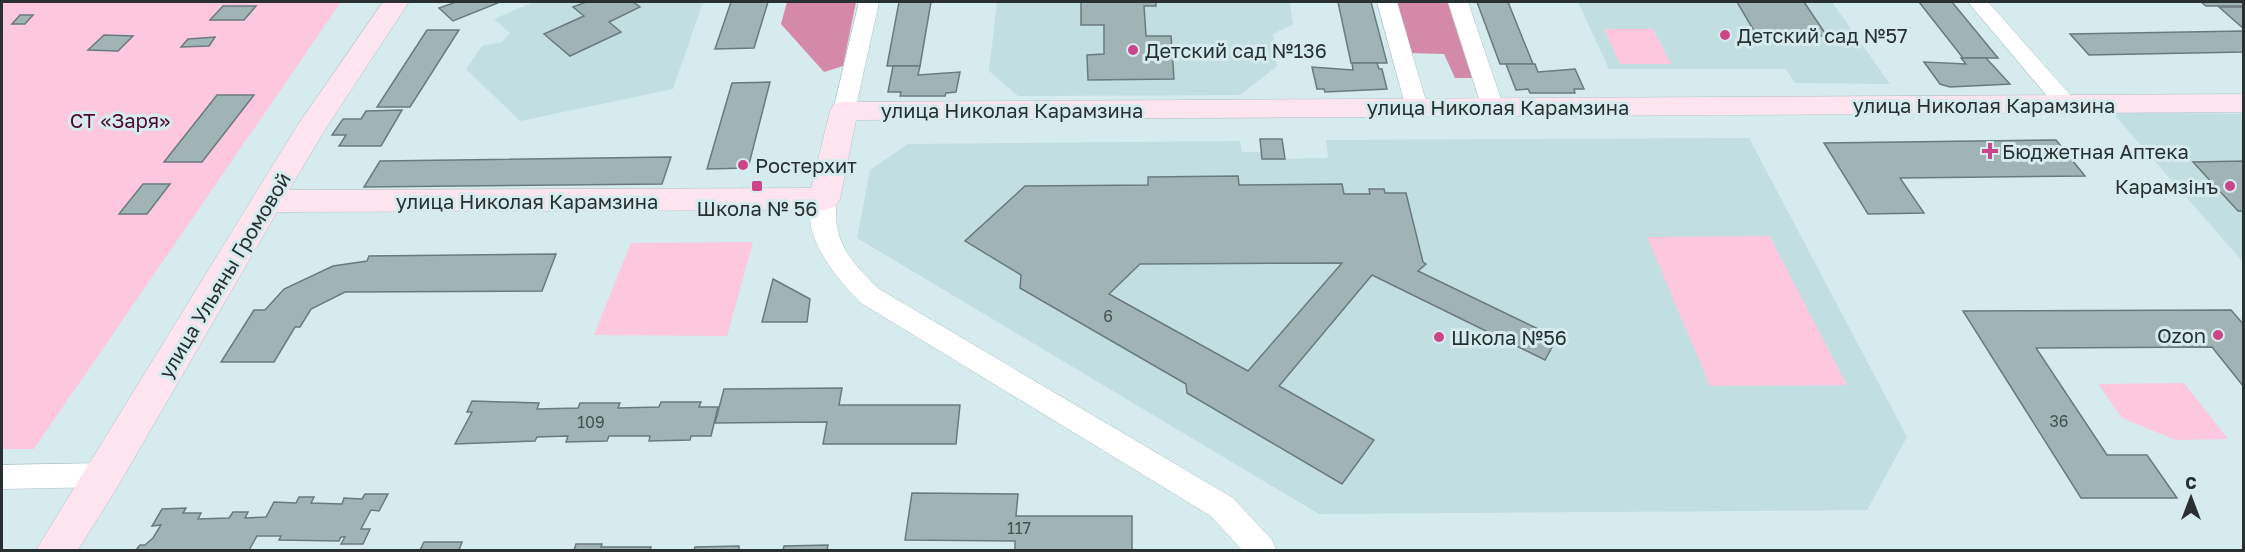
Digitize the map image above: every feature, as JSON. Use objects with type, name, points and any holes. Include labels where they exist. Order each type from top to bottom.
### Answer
[{"type":"street","name":"улица Ульяны Громовой","points":[[56,550],[105,475],[312,126],[396,2]]},
{"type":"street","points":[[869,2],[824,200],[822,222],[833,254],[870,296],[1222,507],[1261,550]]},
{"type":"street","points":[[1387,2],[1416,108]]},
{"type":"street","points":[[1458,2],[1493,108]]},
{"type":"street","points":[[1978,2],[2066,104]]},
{"type":"street","name":"улица Николая Карамзина","points":[[844,111],[2244,103]]},
{"type":"street","name":"улица Николая Карамзина","points":[[267,201],[824,200]]},
{"type":"street","points":[[2,477],[105,475]]},
{"type":"shaded area","points":[[534,2],[703,2],[673,89],[520,121],[466,69],[482,46],[502,42],[510,33],[494,19]]},
{"type":"shaded area","points":[[787,2],[856,2],[843,66],[824,72],[781,24]]},
{"type":"shaded area","name":"Детский сад №136","points":[[989,2],[1290,2],[1293,24],[1273,34],[1277,66],[1240,95],[1018,96],[989,71],[997,3]]},
{"type":"shaded area","points":[[1397,2],[1452,2],[1475,78],[1455,78],[1444,54],[1410,53]]},
{"type":"shaded area","name":"Детский сад №57","points":[[1578,2],[1832,2],[1890,84],[1795,83],[1786,69],[1609,69]]},
{"type":"shaded area","points":[[2112,112],[2243,114],[2243,262]]},
{"type":"shaded area","name":"Школа №56","points":[[1749,138],[1907,437],[1867,510],[1319,514],[857,238],[870,170],[908,144],[1240,141],[1242,152],[1262,152],[1263,159],[1328,158],[1326,140]]},
{"type":"green space","name":"СТ «Заря»","points":[[2,2],[341,2],[34,449],[2,449]]},
{"type":"green space","points":[[1604,29],[1653,29],[1671,64],[1620,64]]},
{"type":"green space","points":[[1770,236],[1847,385],[1710,386],[1647,237]]},
{"type":"green space","points":[[753,242],[727,336],[594,335],[631,243]]},
{"type":"green space","points":[[2184,383],[2228,439],[2176,440],[2122,418],[2098,384]]},
{"type":"building","points":[[456,2],[500,2],[453,21],[439,8]]},
{"type":"building","points":[[586,2],[633,2],[640,7],[609,22],[621,32],[570,56],[544,34],[584,16],[573,7]]},
{"type":"building","points":[[731,2],[768,2],[754,48],[715,49]]},
{"type":"building","points":[[899,2],[931,2],[920,66],[887,66]]},
{"type":"building","points":[[1081,2],[1156,2],[1156,6],[1144,6],[1146,36],[1171,36],[1174,79],[1088,80],[1087,55],[1104,54],[1104,25],[1081,25]]},
{"type":"building","points":[[1338,2],[1371,2],[1387,63],[1351,63]]},
{"type":"building","points":[[1477,2],[1508,2],[1533,64],[1500,64]]},
{"type":"building","points":[[1737,2],[1804,2],[1827,36],[1757,36]]},
{"type":"building","points":[[1919,2],[1952,2],[1998,58],[1963,58]]},
{"type":"building","points":[[2201,2],[2242,2],[2244,6],[2206,6]]},
{"type":"building","points":[[223,6],[256,6],[244,20],[210,20]]},
{"type":"building","points":[[2219,7],[2244,7],[2244,29]]},
{"type":"building","points":[[20,15],[33,15],[25,24],[12,24]]},
{"type":"building","points":[[427,30],[459,30],[410,107],[377,107]]},
{"type":"building","points":[[2244,31],[2244,52],[2089,55],[2070,34]]},
{"type":"building","points":[[104,35],[133,36],[118,51],[88,50]]},
{"type":"building","points":[[215,37],[209,46],[181,47],[188,39]]},
{"type":"building","points":[[1961,58],[1986,58],[2010,84],[1950,87],[1940,84],[1924,62],[1966,64]]},
{"type":"building","points":[[1352,63],[1377,63],[1379,69],[1382,69],[1387,89],[1325,92],[1324,89],[1317,89],[1312,67],[1353,70]]},
{"type":"building","points":[[1506,64],[1535,64],[1538,72],[1575,69],[1584,89],[1574,89],[1575,93],[1530,93],[1528,89],[1516,90]]},
{"type":"building","points":[[893,66],[920,66],[918,75],[960,72],[956,92],[946,93],[945,96],[900,96],[901,92],[888,92]]},
{"type":"building","points":[[770,82],[748,168],[707,169],[732,83]]},
{"type":"building","points":[[217,95],[254,95],[202,162],[164,162]]},
{"type":"building","points":[[402,110],[381,146],[339,146],[346,135],[332,135],[343,119],[361,119],[366,111]]},
{"type":"building","points":[[1260,139],[1282,139],[1285,159],[1262,159]]},
{"type":"building","points":[[2056,140],[2085,176],[1900,178],[1924,213],[1868,214],[1824,143]]},
{"type":"building","points":[[671,157],[662,184],[364,187],[380,161]]},
{"type":"building","name":"Карамзiнъ","points":[[2244,161],[2244,211],[2238,211],[2193,162]]},
{"type":"building","points":[[1238,176],[1239,185],[1342,184],[1344,194],[1370,194],[1369,189],[1384,189],[1385,193],[1406,193],[1423,262],[1426,264],[1418,271],[1557,338],[1545,360],[1372,275],[1279,386],[1374,440],[1342,484],[1187,393],[1186,384],[1020,288],[1021,275],[965,241],[1025,186],[1148,185],[1148,177]],"holes":[[[1342,263],[1248,371],[1109,294],[1140,264]]]},
{"type":"building","points":[[143,184],[170,184],[147,214],[119,214]]},
{"type":"building","points":[[556,254],[542,291],[345,292],[311,309],[300,327],[295,327],[274,362],[221,362],[254,310],[265,310],[284,289],[333,266],[367,261],[369,256]]},
{"type":"building","points":[[773,279],[810,299],[807,322],[762,322]]},
{"type":"building","points":[[2231,310],[2244,325],[2244,387],[2212,347],[2036,348],[2107,455],[2147,455],[2177,498],[2081,498],[1963,311]]},
{"type":"building","points":[[842,388],[839,405],[960,405],[956,444],[823,444],[827,422],[715,423],[724,389]]},
{"type":"building","points":[[472,401],[539,403],[537,409],[578,408],[580,403],[620,403],[618,408],[659,407],[661,402],[701,402],[699,407],[718,407],[711,436],[691,436],[690,440],[649,441],[650,436],[609,436],[607,441],[566,442],[568,436],[537,437],[535,441],[455,444],[472,412],[467,412]]},
{"type":"building","points":[[912,493],[1018,494],[1016,516],[1132,516],[1132,550],[1015,550],[1015,541],[905,540]]},
{"type":"building","points":[[365,494],[388,494],[379,511],[371,510],[361,529],[370,529],[363,544],[341,544],[345,537],[341,537],[339,541],[279,540],[281,536],[257,536],[249,550],[136,550],[153,538],[161,525],[152,526],[162,509],[186,508],[183,513],[201,513],[198,519],[229,518],[233,512],[248,512],[245,518],[266,517],[274,502],[296,503],[299,497],[314,497],[311,503],[342,504],[344,498],[362,499]]},
{"type":"building","points":[[424,542],[462,542],[459,550],[420,550]]},
{"type":"building","points":[[576,544],[602,544],[601,547],[651,547],[650,550],[574,550]]},
{"type":"building","points":[[828,545],[827,550],[783,550],[784,546]]},
{"type":"building","points":[[739,546],[739,550],[694,550],[695,547]]},
{"type":"place","name":"Детский сад №57","points":[[1725,35]]},
{"type":"place","name":"Детский сад №136","points":[[1133,50]]},
{"type":"place","name":"Бюджетная Аптека","points":[[1990,151]]},
{"type":"place","name":"Ростерхит","points":[[743,165]]},
{"type":"place","name":"Школа № 56","points":[[757,186]]},
{"type":"place","name":"Карамзiнъ","points":[[2230,186]]},
{"type":"place","name":"Ozon","points":[[2218,335]]},
{"type":"place","name":"Школа №56","points":[[1439,337]]}]
